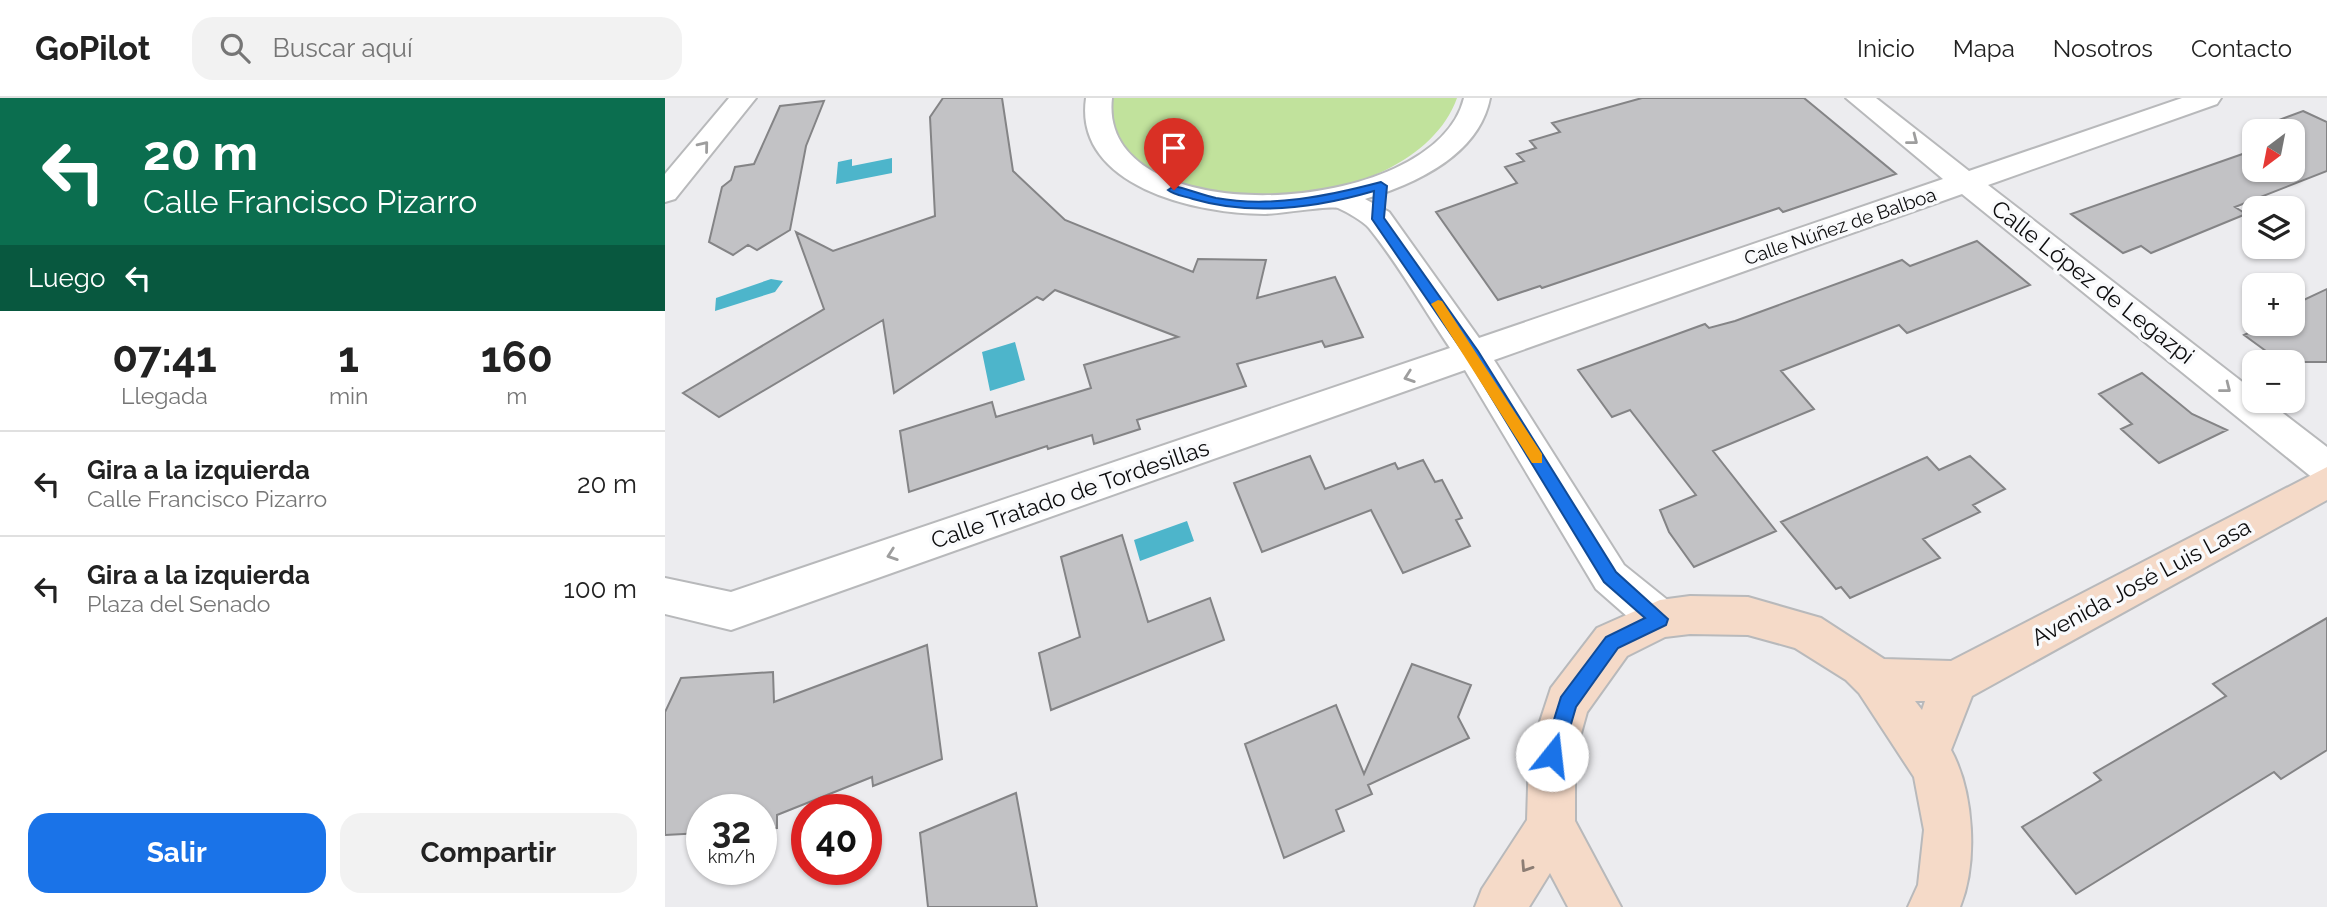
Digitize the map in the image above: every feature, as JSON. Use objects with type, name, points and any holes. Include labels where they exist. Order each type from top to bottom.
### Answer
[{"type":"street","points":[[665,193],[743,98]]},
{"type":"street","points":[[1099,98],[1095,117],[1112,153],[1153,183],[1216,202],[1290,204],[1340,197],[1379,202],[1465,131],[1481,100]]},
{"type":"street","name":"Calle López de Legazpi","points":[[1859,98],[2327,468]]},
{"type":"street","name":"Calle Núñez de Balboa","points":[[1473,355],[2208,98]]},
{"type":"street","points":[[1379,202],[1610,577],[1660,619]]},
{"type":"street","name":"Calle Tratado de Tordesillas","points":[[665,596],[731,611],[1473,355]]},
{"type":"street","name":"Avenida José Luis Lasa","points":[[1955,682],[2327,482]]},
{"type":"street","points":[[1610,577],[1612,642]]},
{"type":"street","points":[[1587,906],[1552,826],[1552,755],[1567,703],[1612,642],[1660,619],[1690,615],[1748,615],[1806,632],[1861,666],[1905,721],[1935,768],[1948,830],[1942,890],[1933,907]]},
{"type":"street","points":[[1874,679],[1955,682],[1926,755]]},
{"type":"street","points":[[1500,907],[1552,826]]},
{"type":"green space","points":[[1113,98],[1457,98],[1436,133],[1403,160],[1361,180],[1313,193],[1264,198],[1217,194],[1174,182],[1140,162],[1117,141],[1110,104]]},
{"type":"water","points":[[892,158],[892,173],[836,184],[838,162],[852,159],[852,166]]},
{"type":"water","points":[[771,279],[783,281],[775,292],[715,311],[716,298]]},
{"type":"water","points":[[1015,342],[1025,380],[990,391],[982,352]]},
{"type":"water","points":[[1187,521],[1194,541],[1140,561],[1134,540]]},
{"type":"building","points":[[943,98],[1002,98],[1013,171],[1065,220],[1193,272],[1198,259],[1266,260],[1257,298],[1335,277],[1363,337],[1325,347],[1322,341],[1237,364],[1246,386],[1137,420],[1140,429],[1094,444],[1092,435],[1048,449],[1047,446],[909,492],[900,431],[992,402],[996,417],[1091,388],[1084,365],[1178,337],[1055,290],[1043,300],[1037,297],[894,393],[883,320],[719,417],[683,393],[824,309],[796,232],[833,251],[935,216],[930,117]]},
{"type":"building","points":[[1642,98],[1804,98],[1896,174],[1783,212],[1779,208],[1542,288],[1540,286],[1498,300],[1436,212],[1517,183],[1505,167],[1524,161],[1517,154],[1536,148],[1530,141],[1560,132],[1552,123]]},
{"type":"building","points":[[824,101],[806,146],[790,230],[757,250],[748,245],[733,255],[709,242],[722,187],[731,180],[735,167],[754,164],[780,106]]},
{"type":"building","points":[[2303,111],[2327,122],[2327,171],[2305,180],[2305,119],[2282,119]]},
{"type":"building","points":[[2242,154],[2242,182],[2299,182],[2263,196],[2242,196],[2242,204],[2235,207],[2242,211],[2242,216],[2151,253],[2141,246],[2123,253],[2071,214]]},
{"type":"building","points":[[1977,241],[2030,285],[1907,333],[1899,325],[1781,371],[1814,409],[1713,451],[1776,531],[1694,567],[1669,532],[1660,510],[1696,495],[1630,410],[1612,417],[1578,370],[1705,324],[1709,328],[1735,321],[1902,260],[1910,266]]},
{"type":"building","points":[[2327,289],[2327,362],[2305,362],[2305,350],[2265,350],[2245,336],[2305,336],[2305,299]]},
{"type":"building","points":[[2142,373],[2192,414],[2227,430],[2159,463],[2121,429],[2132,424],[2099,394]]},
{"type":"building","points":[[1310,456],[1325,489],[1395,463],[1398,469],[1423,460],[1435,482],[1442,480],[1462,518],[1456,520],[1470,546],[1403,573],[1371,510],[1262,552],[1234,483]]},
{"type":"building","points":[[1970,456],[2005,489],[1973,505],[1980,512],[1923,539],[1940,558],[1850,598],[1841,587],[1836,589],[1781,522],[1927,457],[1939,470]]},
{"type":"building","points":[[1122,535],[1148,622],[1210,598],[1224,640],[1051,710],[1039,653],[1080,637],[1061,557]]},
{"type":"building","points":[[2327,618],[2327,750],[2281,779],[2274,772],[2076,894],[2022,827],[2101,780],[2094,773],[2226,696],[2213,684]]},
{"type":"building","points":[[927,645],[942,759],[873,786],[872,777],[830,794],[791,794],[791,809],[777,815],[777,794],[686,794],[686,834],[665,835],[665,712],[681,678],[773,672],[774,702]]},
{"type":"building","points":[[1412,664],[1471,685],[1458,717],[1469,738],[1368,785],[1372,794],[1336,810],[1344,831],[1284,858],[1245,744],[1336,705],[1364,774]]},
{"type":"building","points":[[1016,793],[1037,907],[928,907],[920,833]]},
{"type":"slow traffic","points":[[1438,304],[1537,459]]},
{"type":"route","points":[[1174,190],[1216,202],[1290,204],[1340,197],[1381,186],[1378,219],[1473,355],[1610,577],[1660,619],[1612,642],[1567,703],[1552,755]]}]
